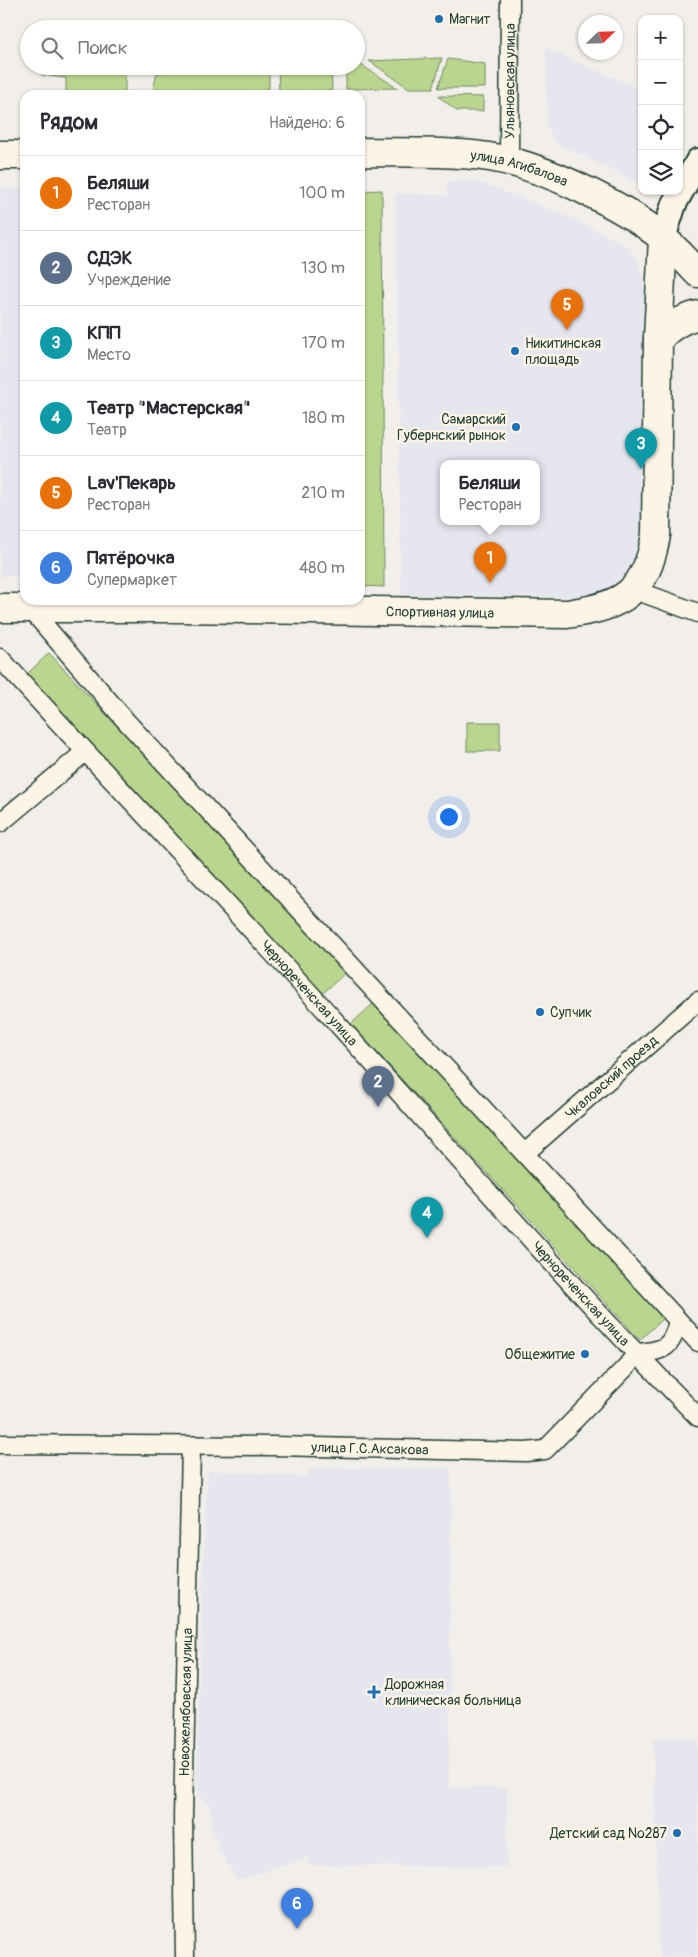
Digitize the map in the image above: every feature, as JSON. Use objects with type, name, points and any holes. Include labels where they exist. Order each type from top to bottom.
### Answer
[{"type":"main road","name":"улица Агибалова","points":[[365,152],[437,153],[488,157],[509,161],[545,173],[619,209],[663,238],[698,273]]},
{"type":"main road","points":[[0,155],[20,155]]},
{"type":"main road","points":[[634,590],[649,566],[656,535],[658,338],[663,238]]},
{"type":"main road","points":[[658,338],[686,318],[698,315]]},
{"type":"main road","name":"Спортивная улица","points":[[0,608],[179,608],[567,614],[596,610],[619,600],[634,590]]},
{"type":"street","name":"Ульяновская улица","points":[[509,161],[510,0]]},
{"type":"street","points":[[663,238],[674,204],[698,161]]},
{"type":"street","points":[[634,590],[698,613]]},
{"type":"street","points":[[29,607],[132,727],[698,1342]]},
{"type":"street","name":"Чернореченская улица","points":[[0,658],[333,1019],[485,1190],[698,1417]]},
{"type":"street","points":[[0,824],[85,752]]},
{"type":"street","name":"Чкаловский проезд","points":[[525,1153],[698,1001]]},
{"type":"street","points":[[637,1353],[655,1352],[669,1346],[675,1334],[678,1321]]},
{"type":"street","name":"улица Г.С.Аксакова","points":[[0,1444],[301,1447],[526,1452],[545,1450],[628,1366],[637,1353]]},
{"type":"street","name":"Новожелябовская улица","points":[[185,1957],[184,1818],[191,1447]]},
{"type":"shaded area","points":[[546,48],[638,88],[638,183],[555,142],[547,127]]},
{"type":"shaded area","name":"Никитинская площадь","points":[[446,182],[485,184],[571,218],[628,246],[638,262],[645,292],[645,531],[641,553],[629,578],[600,593],[579,597],[401,595],[396,194],[447,195]]},
{"type":"shaded area","points":[[0,188],[20,188],[20,576],[0,576]]},
{"type":"shaded area","name":"Дорожная клиническая больница","points":[[451,1468],[449,1787],[507,1788],[507,1867],[308,1865],[308,1858],[237,1880],[220,1851],[211,1825],[212,1814],[208,1803],[200,1797],[196,1784],[208,1470],[309,1477],[309,1469]]},
{"type":"shaded area","name":"Детский сад №287","points":[[653,1739],[698,1739],[698,1957],[659,1957]]},
{"type":"green space","points":[[442,58],[433,88],[409,88],[369,61]]},
{"type":"green space","points":[[448,59],[485,64],[485,88],[438,88]]},
{"type":"green space","points":[[365,68],[398,88],[346,89],[346,75],[365,75]]},
{"type":"green space","points":[[42,75],[125,75],[125,90],[66,90],[66,78]]},
{"type":"green space","points":[[157,75],[269,75],[269,88],[265,90],[153,90]]},
{"type":"green space","points":[[278,75],[331,75],[332,90],[279,90]]},
{"type":"green space","points":[[438,96],[483,97],[483,111],[457,111]]},
{"type":"green space","points":[[382,190],[384,587],[365,586],[365,191]]},
{"type":"green space","points":[[49,653],[346,972],[320,996],[24,677]]},
{"type":"green space","points":[[467,722],[500,722],[500,751],[467,751]]},
{"type":"green space","points":[[375,1002],[664,1317],[640,1340],[351,1024]]},
{"type":"place","name":"Магнит","points":[[439,19]]},
{"type":"place","name":"Lav'Пекарь","points":[[567,330]]},
{"type":"place","name":"Никитинская площадь","points":[[515,351]]},
{"type":"place","name":"Самарский Губернский рынок","points":[[516,427]]},
{"type":"place","name":"КПП","points":[[641,469]]},
{"type":"place","name":"Беляши","points":[[490,583]]},
{"type":"place","name":"Супчик","points":[[540,1012]]},
{"type":"place","name":"СДЭК","points":[[378,1107]]},
{"type":"place","name":"Театр \"Мастерская\"","points":[[427,1238]]},
{"type":"place","name":"Общежитие","points":[[585,1354]]},
{"type":"place","name":"Дорожная клиническая больница","points":[[374,1692]]},
{"type":"place","name":"Детский сад №287","points":[[677,1833]]},
{"type":"place","name":"Пятёрочка","points":[[297,1929]]}]
